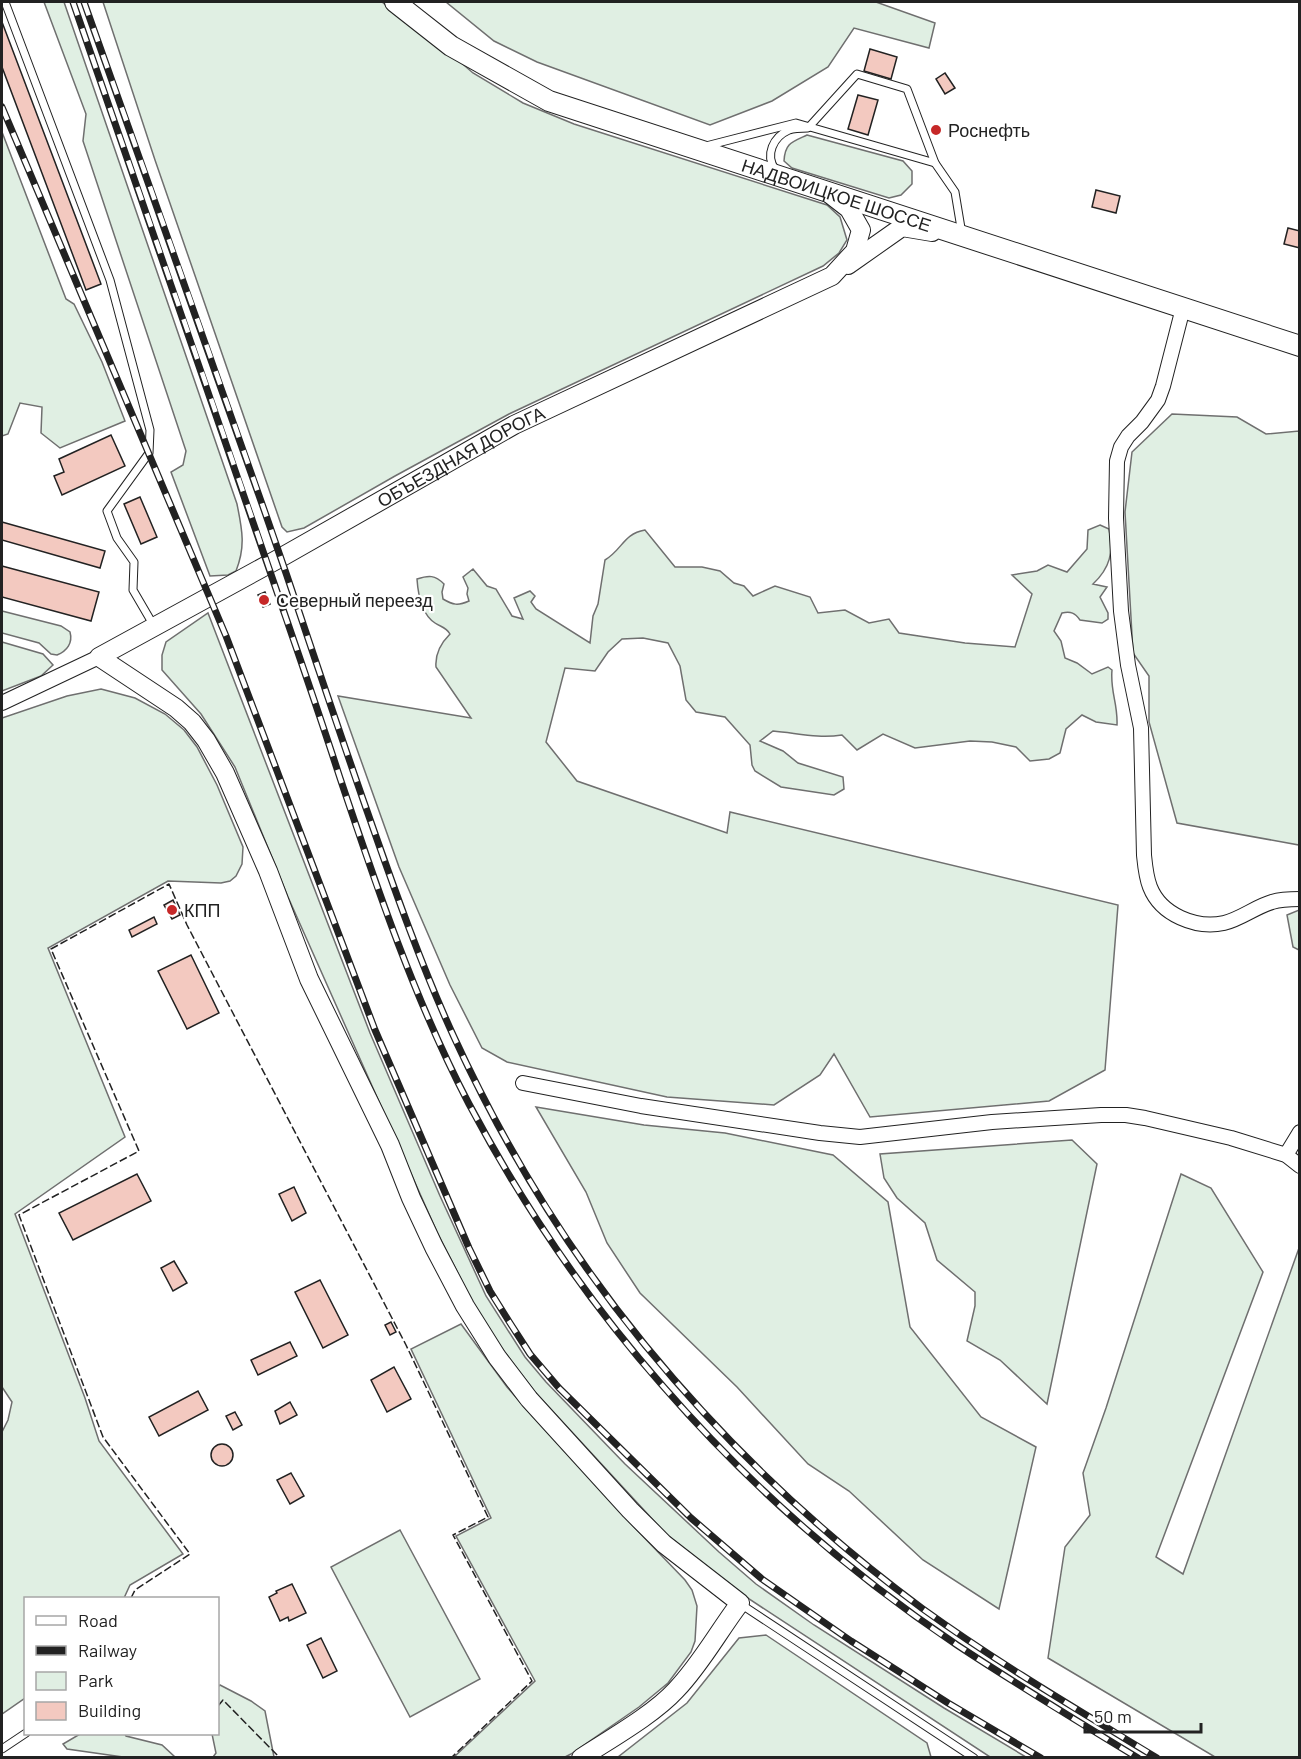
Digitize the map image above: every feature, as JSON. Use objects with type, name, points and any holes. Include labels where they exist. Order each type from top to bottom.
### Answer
[{"type":"main road","name":"НАДВОИЦКОЕ ШОССЕ","points":[[395,2],[451,46],[549,101],[1299,346]]},
{"type":"street","name":"ОБЪЕЗДНАЯ ДОРОГА","points":[[2,703],[99,657],[280,558],[514,425],[832,276],[855,251],[861,230],[849,209],[827,192]]},
{"type":"street","points":[[832,276],[902,227],[962,236]]},
{"type":"street","points":[[1183,308],[1158,400],[1128,436],[1121,447],[1117,461],[1115,508],[1121,611],[1128,665],[1141,728],[1144,855],[1150,888],[1167,910],[1195,922],[1224,922],[1270,902],[1299,899]]},
{"type":"street","points":[[99,657],[184,715],[206,740],[225,773],[268,871],[309,979],[390,1144],[429,1238],[465,1306],[497,1358],[529,1399],[630,1510],[664,1544],[740,1603],[701,1660],[675,1692],[640,1719],[581,1758]]},
{"type":"street","points":[[523,1083],[641,1106],[860,1137],[992,1122],[1126,1115],[1231,1138],[1286,1155],[1299,1166]]},
{"type":"street","points":[[1286,1155],[1299,1132]]},
{"type":"lane","points":[[5,2],[110,280],[150,430],[149,453],[107,511],[117,538],[134,561],[133,590],[154,626]]},
{"type":"lane","points":[[781,178],[771,163],[770,152],[777,139],[789,130],[808,128],[857,75],[907,89],[935,164],[955,192],[962,236]]},
{"type":"lane","points":[[695,149],[796,123],[935,164]]},
{"type":"lane","points":[[740,1603],[974,1758]]},
{"type":"lane","points":[[2,1749],[24,1734]]},
{"type":"green space","points":[[44,2],[64,2],[237,504],[242,530],[241,554],[236,571],[228,575],[210,576],[171,472],[183,465],[186,451],[83,141],[86,114]]},
{"type":"green space","points":[[103,2],[382,2],[473,73],[523,103],[574,124],[827,205],[840,217],[847,240],[839,253],[823,266],[509,414],[304,528],[287,532],[282,527]]},
{"type":"green space","points":[[446,2],[876,2],[935,23],[929,48],[854,28],[828,67],[772,101],[710,125],[537,62],[494,41]]},
{"type":"green space","points":[[2,132],[66,299],[74,304],[102,362],[125,421],[60,448],[41,433],[42,407],[20,403],[8,434],[2,436]]},
{"type":"green space","points":[[807,135],[903,161],[912,171],[912,184],[901,195],[889,198],[792,168],[784,161],[786,150],[793,142]]},
{"type":"green space","points":[[1172,414],[1237,417],[1266,434],[1299,431],[1299,845],[1177,823],[1149,722],[1149,676],[1133,653],[1125,512],[1132,452]]},
{"type":"green space","points":[[1100,525],[1109,529],[1111,552],[1107,566],[1093,584],[1107,587],[1100,597],[1108,613],[1108,619],[1102,623],[1080,620],[1070,612],[1062,613],[1054,631],[1061,641],[1065,658],[1077,663],[1092,674],[1108,667],[1112,670],[1117,725],[1096,722],[1082,715],[1066,729],[1060,753],[1049,759],[1030,761],[1016,747],[992,742],[970,741],[915,748],[883,734],[857,750],[842,735],[816,736],[773,731],[760,741],[783,751],[798,763],[843,777],[844,789],[834,795],[781,787],[755,771],[752,765],[750,745],[725,717],[696,712],[686,700],[680,666],[668,643],[643,638],[622,639],[608,652],[595,671],[565,668],[546,742],[577,781],[727,833],[730,812],[1118,905],[1105,1070],[1049,1101],[870,1117],[834,1054],[820,1075],[774,1105],[667,1097],[507,1062],[482,1048],[450,985],[399,867],[338,696],[471,718],[436,667],[439,649],[450,634],[430,619],[423,609],[417,579],[435,577],[444,584],[443,599],[453,604],[462,604],[469,601],[468,588],[463,577],[473,569],[487,586],[496,589],[512,616],[523,619],[514,598],[530,591],[535,596],[531,602],[536,609],[590,643],[593,616],[598,604],[605,560],[627,538],[645,530],[675,567],[702,567],[720,571],[734,583],[744,586],[753,596],[775,586],[810,597],[818,613],[845,610],[869,623],[889,619],[899,633],[965,643],[1015,647],[1032,594],[1012,575],[1037,571],[1048,565],[1067,572],[1087,549],[1088,530]]},
{"type":"green space","points":[[2,611],[61,626],[70,632],[71,640],[64,651],[57,655],[51,654],[39,643],[2,633]]},
{"type":"green space","points":[[208,613],[370,1033],[486,1296],[525,1357],[625,1464],[756,1584],[814,1625],[1026,1757],[990,1757],[740,1593],[667,1535],[535,1392],[495,1339],[473,1303],[437,1232],[288,897],[235,767],[201,714],[162,670],[162,655],[166,642]]},
{"type":"green space","points":[[2,642],[43,654],[53,665],[41,676],[2,691]]},
{"type":"green space","points":[[101,689],[135,698],[165,714],[184,730],[197,747],[217,785],[243,847],[242,864],[236,876],[230,881],[221,883],[168,881],[48,948],[125,1137],[15,1214],[99,1441],[183,1554],[130,1585],[124,1597],[24,1597],[24,1699],[2,1714],[2,1432],[8,1420],[12,1402],[2,1387],[2,718],[67,696]]},
{"type":"green space","points":[[1299,910],[1299,950],[1293,947],[1287,915]]},
{"type":"green space","points":[[536,1107],[644,1125],[725,1133],[833,1155],[888,1202],[910,1327],[981,1417],[1036,1447],[999,1609],[923,1560],[849,1491],[808,1464],[737,1387],[640,1293],[607,1243],[586,1192]]},
{"type":"green space","points":[[1072,1140],[1097,1164],[1047,1404],[1000,1360],[967,1341],[975,1306],[975,1292],[937,1260],[925,1223],[897,1198],[884,1178],[880,1154]]},
{"type":"green space","points":[[1181,1174],[1211,1188],[1263,1272],[1156,1557],[1183,1574],[1299,1248],[1299,1757],[1215,1757],[1048,1658],[1065,1547],[1090,1515],[1083,1473]]},
{"type":"green space","points":[[461,1324],[507,1387],[527,1410],[685,1580],[692,1590],[697,1606],[695,1641],[691,1652],[668,1683],[639,1707],[565,1757],[454,1757],[535,1681],[456,1536],[491,1518],[411,1349]]},
{"type":"green space","points":[[400,1530],[480,1679],[410,1717],[331,1567]]},
{"type":"green space","points":[[766,1635],[927,1743],[931,1757],[618,1757],[687,1703],[739,1638]]},
{"type":"green space","points":[[219,1686],[251,1701],[265,1711],[274,1757],[213,1757],[216,1753],[212,1735],[219,1735]]},
{"type":"green space","points":[[78,1735],[126,1735],[162,1745],[175,1757],[123,1757],[67,1749],[63,1744]]},
{"type":"building","points":[[2,22],[101,284],[86,290],[2,67]]},
{"type":"building","points":[[870,49],[897,57],[891,79],[864,71]]},
{"type":"building","points":[[945,73],[955,88],[945,94],[936,79]]},
{"type":"building","points":[[858,95],[878,100],[868,135],[848,129]]},
{"type":"building","points":[[1096,190],[1120,196],[1116,213],[1092,207]]},
{"type":"building","points":[[1288,228],[1300,231],[1300,248],[1284,244]]},
{"type":"building","points":[[111,435],[125,466],[62,495],[54,476],[64,472],[59,459]]},
{"type":"building","points":[[140,497],[157,537],[141,544],[124,504]]},
{"type":"building","points":[[2,522],[105,551],[100,568],[2,540]]},
{"type":"building","points":[[2,566],[99,592],[91,621],[2,597]]},
{"type":"building","name":"Северный переезд","points":[[265,592],[270,604],[263,607],[258,595]]},
{"type":"building","name":"КПП","points":[[173,900],[180,915],[172,919],[164,905]]},
{"type":"building","points":[[154,917],[157,924],[132,937],[129,930]]},
{"type":"building","points":[[191,955],[219,1013],[187,1029],[158,971]]},
{"type":"building","points":[[137,1174],[151,1201],[73,1240],[59,1213]]},
{"type":"building","points":[[294,1187],[306,1213],[292,1221],[279,1194]]},
{"type":"building","points":[[174,1261],[187,1283],[173,1291],[161,1268]]},
{"type":"building","points":[[320,1280],[348,1335],[323,1348],[295,1292]]},
{"type":"building","points":[[391,1322],[396,1332],[390,1335],[385,1325]]},
{"type":"building","points":[[290,1342],[297,1356],[258,1375],[251,1360]]},
{"type":"building","points":[[394,1367],[411,1399],[387,1412],[371,1380]]},
{"type":"building","points":[[198,1391],[208,1410],[159,1436],[149,1417]]},
{"type":"building","points":[[290,1402],[297,1415],[280,1424],[275,1411]]},
{"type":"building","points":[[235,1412],[242,1425],[233,1430],[226,1416]]},
{"type":"building","points":[[222,1444],[232,1451],[233,1455],[226,1465],[222,1466],[212,1459],[211,1455],[218,1445]]},
{"type":"building","points":[[291,1473],[304,1496],[290,1504],[277,1480]]},
{"type":"building","points":[[292,1584],[306,1613],[289,1621],[288,1617],[280,1621],[269,1597]]},
{"type":"building","points":[[321,1638],[337,1671],[323,1678],[307,1645]]},
{"type":"railway","points":[[73,2],[398,944],[449,1065],[511,1178],[557,1250],[634,1353],[695,1422],[764,1492],[838,1557],[917,1617],[1002,1674],[1138,1758]]},
{"type":"railway","points":[[84,2],[237,432],[407,924],[473,1078],[516,1158],[564,1235],[617,1310],[676,1382],[776,1486],[848,1550],[951,1629],[1038,1686],[1157,1758]]},
{"type":"railway","points":[[2,107],[226,636],[375,1030],[469,1248],[490,1291],[510,1323],[530,1354],[559,1388],[691,1518],[762,1579],[851,1641],[948,1703],[1041,1758]]},
{"type":"fence","points":[[132,1597],[135,1590],[190,1554],[103,1437],[19,1215],[139,1151],[51,949],[169,884],[187,925],[406,1345],[488,1517],[453,1535],[532,1681],[451,1758]]},
{"type":"fence","points":[[219,1705],[223,1700],[280,1758]]},
{"type":"place","name":"Роснефть","points":[[936,130]]},
{"type":"place","name":"Северный переезд","points":[[264,600]]},
{"type":"place","name":"КПП","points":[[172,910]]}]
